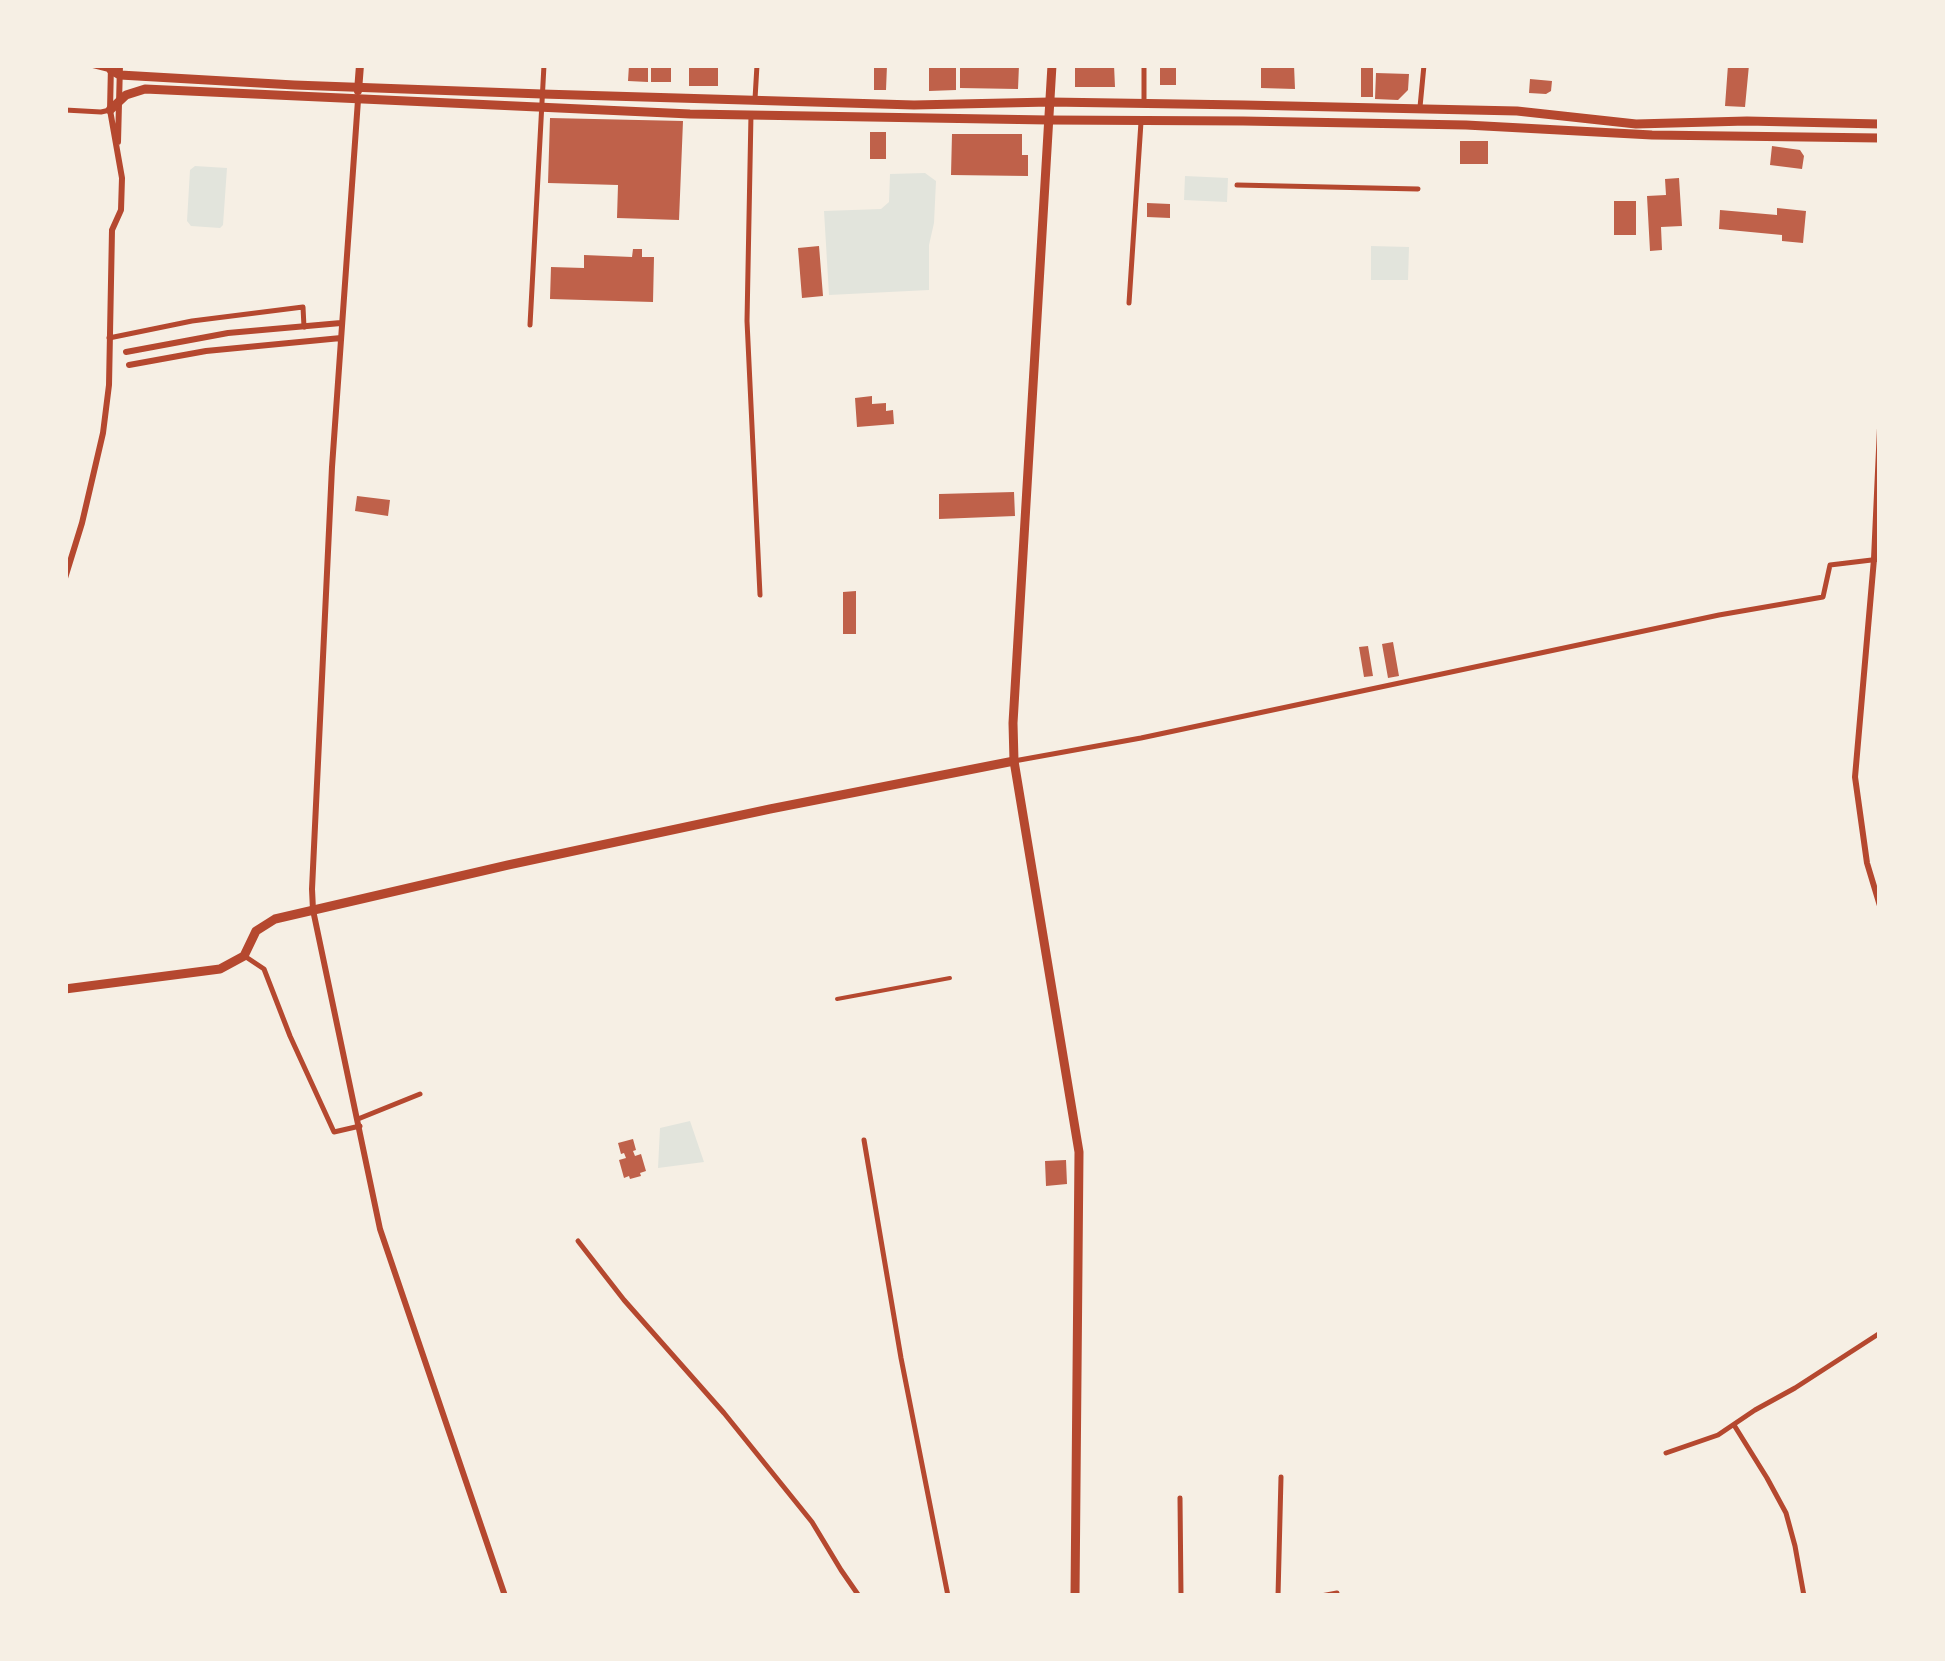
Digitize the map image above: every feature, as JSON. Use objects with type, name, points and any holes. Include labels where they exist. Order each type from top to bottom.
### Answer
[{"type":"main road","points":[[358,100],[360,65]]},
{"type":"main road","points":[[1052,65],[1013,723],[1014,761],[1079,1152],[1075,1596]]},
{"type":"main road","points":[[115,69],[358,88],[542,94],[914,105],[1050,102],[1517,111],[1636,124],[1880,124]]},
{"type":"main road","points":[[114,107],[126,95],[145,90],[751,114],[1466,125],[1652,135],[1880,138]]},
{"type":"main road","points":[[65,988],[220,968],[244,956],[252,937],[276,918],[770,809],[1014,761]]},
{"type":"street","points":[[65,578],[103,433],[112,230],[121,210],[115,69],[91,65]]},
{"type":"street","points":[[530,324],[544,65]]},
{"type":"street","points":[[756,100],[757,65]]},
{"type":"street","points":[[1144,65],[1144,104]]},
{"type":"street","points":[[1420,110],[1424,65]]},
{"type":"street","points":[[358,100],[340,338],[313,910],[380,1229],[505,1596]]},
{"type":"street","points":[[65,110],[101,112],[114,107]]},
{"type":"street","points":[[751,114],[747,322],[760,595]]},
{"type":"street","points":[[1128,302],[1141,119]]},
{"type":"street","points":[[1237,186],[1418,189]]},
{"type":"street","points":[[109,338],[192,321],[302,307],[304,327]]},
{"type":"street","points":[[126,352],[228,333],[341,323]]},
{"type":"street","points":[[128,365],[206,350],[340,338]]},
{"type":"street","points":[[1880,428],[1877,559],[1855,777],[1866,860],[1880,906]]},
{"type":"street","points":[[1014,761],[1823,596],[1830,565],[1877,559]]},
{"type":"street","points":[[244,956],[264,968],[334,1132],[420,1094]]},
{"type":"street","points":[[837,999],[950,978]]},
{"type":"street","points":[[864,1140],[901,1358],[948,1596]]},
{"type":"street","points":[[578,1241],[812,1522],[860,1596]]},
{"type":"street","points":[[1666,1453],[1718,1434],[1880,1333]]},
{"type":"street","points":[[1734,1425],[1786,1513],[1804,1596]]},
{"type":"street","points":[[1278,1596],[1281,1477]]},
{"type":"street","points":[[1180,1498],[1181,1596]]},
{"type":"street","points":[[1321,1596],[1338,1593]]},
{"type":"shaded area","points":[[195,166],[227,168],[220,228],[191,226],[187,221],[190,170]]},
{"type":"shaded area","points":[[925,173],[936,181],[929,290],[829,295],[824,211],[881,209],[889,202],[890,174]]},
{"type":"shaded area","points":[[1185,176],[1228,178],[1227,202],[1184,200]]},
{"type":"shaded area","points":[[1371,246],[1409,247],[1408,280],[1371,280]]},
{"type":"shaded area","points":[[690,1121],[704,1162],[658,1168],[660,1128]]},
{"type":"building","points":[[629,65],[648,65],[648,82],[628,81]]},
{"type":"building","points":[[651,65],[671,65],[671,82],[651,82]]},
{"type":"building","points":[[689,65],[718,65],[718,86],[689,86]]},
{"type":"building","points":[[874,65],[887,65],[886,90],[874,90]]},
{"type":"building","points":[[929,65],[956,65],[956,90],[929,91]]},
{"type":"building","points":[[960,65],[1019,65],[1018,89],[960,88]]},
{"type":"building","points":[[1075,65],[1114,65],[1115,87],[1075,87]]},
{"type":"building","points":[[1160,65],[1176,65],[1176,85],[1160,85]]},
{"type":"building","points":[[1261,65],[1294,65],[1295,89],[1261,88]]},
{"type":"building","points":[[1361,65],[1373,65],[1373,97],[1361,97]]},
{"type":"building","points":[[1728,65],[1749,65],[1745,107],[1725,106]]},
{"type":"building","points":[[1376,73],[1409,74],[1408,90],[1398,100],[1375,99]]},
{"type":"building","points":[[1530,79],[1552,81],[1551,91],[1529,93]]},
{"type":"building","points":[[550,118],[683,121],[679,220],[617,218],[618,185],[548,183]]},
{"type":"building","points":[[870,132],[886,132],[886,159],[870,159]]},
{"type":"building","points":[[952,134],[1022,134],[1028,176],[951,175]]},
{"type":"building","points":[[1460,141],[1488,141],[1488,164],[1460,164]]},
{"type":"building","points":[[1772,146],[1800,150],[1804,156],[1802,169],[1770,165]]},
{"type":"building","points":[[1679,178],[1682,226],[1661,227],[1662,250],[1650,251],[1647,196],[1666,195],[1665,179]]},
{"type":"building","points":[[1614,201],[1636,201],[1636,235],[1614,235]]},
{"type":"building","points":[[1147,203],[1170,204],[1170,218],[1147,217]]},
{"type":"building","points":[[1777,208],[1806,211],[1803,243],[1782,241],[1782,235],[1719,229],[1720,210],[1777,215]]},
{"type":"building","points":[[819,246],[823,296],[802,298],[798,248]]},
{"type":"building","points":[[633,249],[642,249],[642,257],[654,257],[653,302],[550,299],[551,267],[584,268],[584,255],[632,257]]},
{"type":"building","points":[[872,396],[872,404],[886,403],[886,411],[893,410],[894,424],[857,427],[855,398]]},
{"type":"building","points":[[1014,492],[1015,516],[939,519],[939,494]]},
{"type":"building","points":[[357,496],[390,500],[388,516],[355,511]]},
{"type":"building","points":[[856,591],[856,634],[843,634],[843,592]]},
{"type":"building","points":[[1393,642],[1399,676],[1388,678],[1382,644]]},
{"type":"building","points":[[1368,646],[1373,676],[1364,677],[1359,647]]},
{"type":"building","points":[[633,1139],[635,1156],[641,1154],[646,1171],[630,1179],[624,1178],[619,1160],[626,1158],[618,1143]]},
{"type":"building","points":[[1066,1160],[1067,1184],[1046,1186],[1045,1161]]}]
